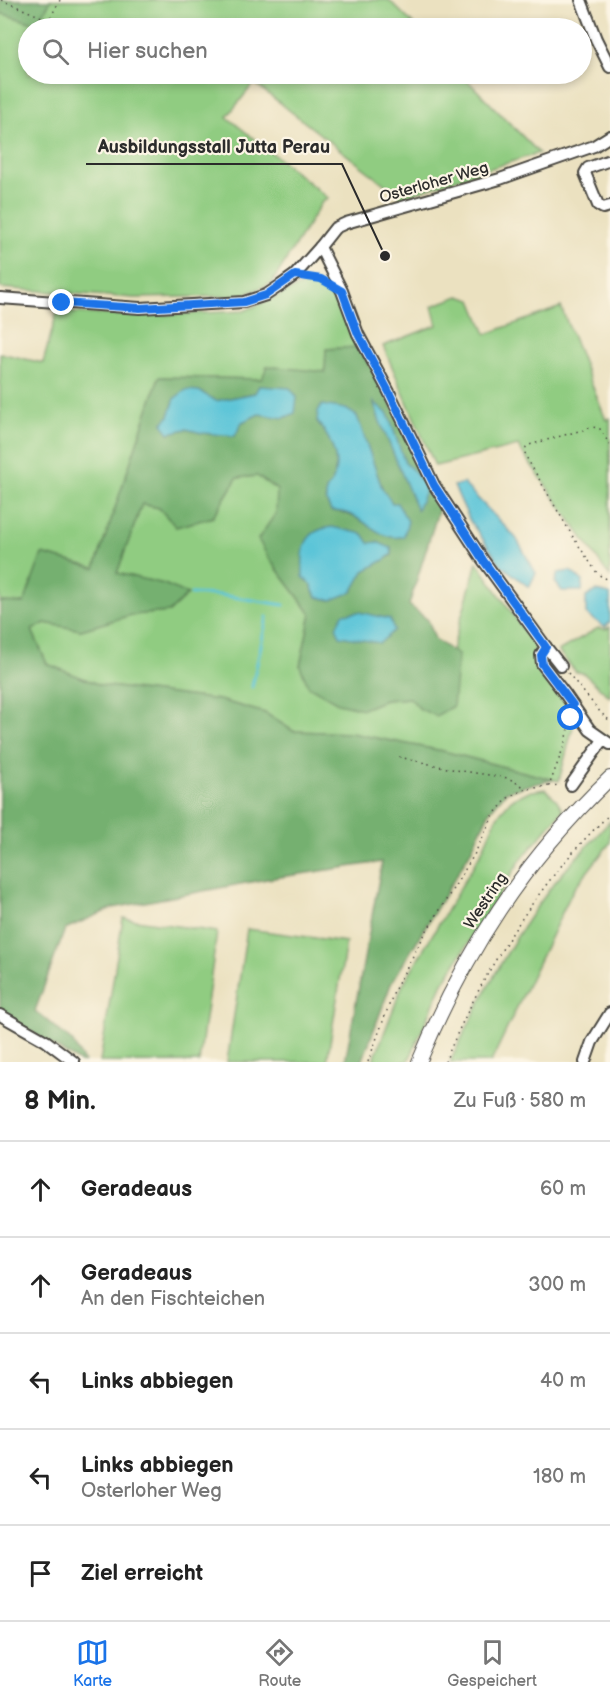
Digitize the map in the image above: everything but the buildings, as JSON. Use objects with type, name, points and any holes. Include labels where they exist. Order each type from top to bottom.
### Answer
[{"type":"main road","name":"Westring","points":[[419,1062],[462,970],[496,914],[555,835],[610,778]]},
{"type":"street","points":[[581,0],[588,18]]},
{"type":"street","points":[[592,29],[610,68]]},
{"type":"street","name":"Osterloher Weg","points":[[0,298],[140,308],[244,302],[266,295],[295,275],[335,228],[346,223],[500,179],[594,146],[610,136]]},
{"type":"street","points":[[610,160],[588,168],[585,172],[598,205],[603,208],[610,206]]},
{"type":"street","points":[[320,247],[342,291],[358,334],[434,485],[483,560],[561,666]]},
{"type":"street","points":[[546,647],[541,655],[542,664],[590,730],[606,742],[571,785]]},
{"type":"street","points":[[0,1015],[46,1041],[74,1062]]},
{"type":"street","points":[[585,1062],[592,1042],[609,1017]]},
{"type":"path","points":[[1,0],[44,18]]},
{"type":"path","points":[[50,18],[60,0]]},
{"type":"path","points":[[295,275],[321,279],[342,291]]},
{"type":"path","points":[[610,445],[600,429],[593,427],[529,445],[525,451],[525,455],[597,573],[610,580]]},
{"type":"path","points":[[561,666],[601,713],[610,720]]},
{"type":"path","points":[[549,786],[564,746],[573,705]]},
{"type":"path","points":[[399,758],[508,778],[526,789]]},
{"type":"path","points":[[368,1062],[395,989],[426,932],[474,855],[494,814],[510,796],[526,789],[571,785]]},
{"type":"path","points":[[445,1062],[461,1024],[515,928],[554,875],[610,814]]},
{"type":"green space","points":[[0,0],[51,0],[40,18],[18,18],[0,13]]},
{"type":"green space","points":[[51,0],[389,0],[407,18],[40,18]]},
{"type":"green space","points":[[0,13],[18,18],[18,84],[253,84],[227,117],[328,198],[322,202],[272,283],[241,296],[134,298],[0,288]]},
{"type":"green space","points":[[255,84],[471,84],[539,153],[401,197]]},
{"type":"green space","points":[[309,282],[334,293],[359,347],[326,349],[325,372],[301,370],[262,379],[159,377],[95,568],[24,603],[0,602],[0,353],[43,363],[57,312],[137,316],[244,311]]},
{"type":"green space","points":[[459,296],[472,300],[486,334],[561,307],[606,420],[610,418],[610,577],[518,446],[435,466],[383,346],[437,325],[432,306]]},
{"type":"green space","points":[[359,347],[385,392],[440,505],[409,605],[428,620],[435,639],[458,655],[453,706],[436,716],[420,709],[410,698],[385,700],[363,709],[338,703],[308,686],[300,666],[311,614],[268,557],[258,539],[276,513],[277,490],[257,476],[237,478],[213,517],[176,527],[159,508],[142,504],[117,573],[164,584],[188,594],[169,612],[131,615],[81,630],[45,623],[32,630],[47,664],[100,685],[219,700],[265,713],[293,731],[351,733],[443,751],[554,780],[506,792],[490,811],[470,853],[391,984],[362,1062],[345,1062],[382,862],[267,879],[113,908],[65,929],[35,1011],[72,1041],[84,1062],[79,1062],[0,1012],[0,602],[24,603],[42,554],[95,568],[159,377],[262,379],[267,366],[325,372],[326,349]],"holes":[[[259,386],[284,418],[259,414],[242,422],[235,436],[186,429],[169,433],[169,416],[175,398],[199,391],[216,401],[255,393]],[[374,404],[388,415],[405,463],[417,509]],[[357,416],[382,488],[392,503],[387,536],[354,517],[331,511],[326,501],[326,490],[335,473],[335,454],[328,437],[317,421]],[[391,548],[392,555],[364,571],[352,592],[331,600],[317,597],[312,585]]]},
{"type":"green space","points":[[257,476],[277,490],[277,513],[268,557],[311,614],[300,666],[363,709],[385,700],[410,698],[420,709],[458,655],[452,650],[477,562],[536,648],[533,657],[538,669],[579,720],[574,723],[559,781],[443,751],[351,733],[293,731],[265,713],[219,700],[100,685],[47,664],[32,630],[45,623],[81,630],[131,615],[169,612],[187,595],[164,584],[117,573],[142,504],[159,508],[176,527],[213,517],[237,478]]},
{"type":"green space","points":[[610,627],[610,697],[583,673],[576,672],[558,651],[598,628]]},
{"type":"green space","points":[[545,789],[556,799],[563,810],[520,861],[443,983],[408,1062],[373,1062],[403,984],[481,853],[497,817],[511,800],[527,792]]},
{"type":"green space","points":[[610,821],[610,843],[573,890],[491,1062],[450,1062],[484,995],[534,910],[556,881]]},
{"type":"green space","points":[[123,918],[217,932],[199,1062],[100,1062]]},
{"type":"green space","points":[[247,929],[346,942],[327,1062],[227,1062]]},
{"type":"water","points":[[259,386],[290,388],[297,397],[295,413],[284,418],[259,414],[242,422],[235,436],[186,429],[169,433],[162,424],[169,416],[175,398],[186,390],[199,391],[216,401],[255,393]]},
{"type":"water","points":[[374,402],[388,414],[405,463],[415,472],[426,489],[417,510],[379,419]]},
{"type":"water","points":[[322,405],[346,409],[357,416],[382,488],[392,503],[397,503],[408,521],[404,536],[385,535],[349,514],[331,511],[326,501],[326,490],[332,481],[336,464],[332,445],[317,421],[318,411]]},
{"type":"water","points":[[463,483],[516,538],[536,573],[529,587],[501,565],[470,521],[454,486]]},
{"type":"water","points":[[332,527],[363,534],[369,543],[377,542],[391,548],[392,554],[364,571],[352,592],[332,600],[317,597],[312,585],[303,577],[303,568],[304,551],[309,538],[322,529]]},
{"type":"water","points":[[570,571],[583,581],[582,591],[562,591],[555,582],[558,573]]},
{"type":"water","points":[[596,591],[610,594],[610,622],[605,627],[586,614],[586,597]]},
{"type":"water","points":[[359,612],[390,619],[394,630],[380,643],[340,636],[336,627],[343,614]]},
{"type":"waterway","points":[[191,594],[220,595],[284,605]]},
{"type":"waterway","points":[[252,687],[267,617]]},
{"type":"place","name":"Ausbildungsstall Jutta Perau","points":[[385,256]]},
{"type":"route","points":[[62,303],[140,308],[244,302],[266,295],[295,275],[321,279],[342,291],[358,334],[434,485],[483,560],[546,647],[541,655],[542,664],[573,705],[571,718]]}]
